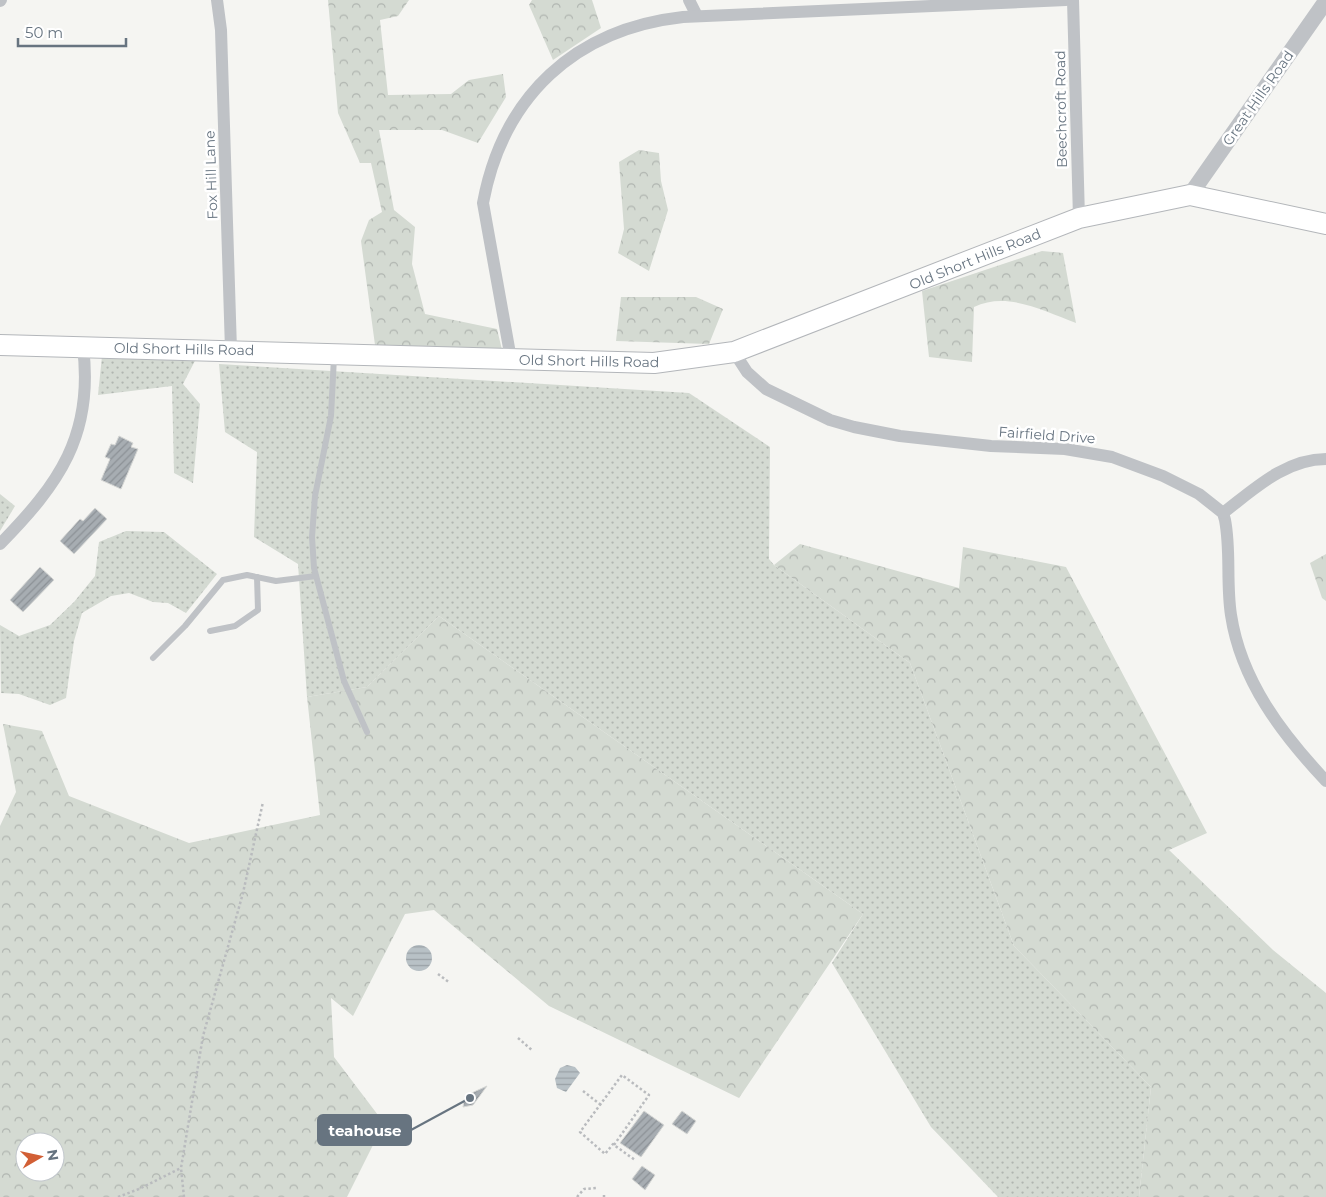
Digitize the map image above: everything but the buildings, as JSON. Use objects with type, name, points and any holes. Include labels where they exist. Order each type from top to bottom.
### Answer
[{"type":"main road","name":"Old Short Hills Road","points":[[0,345],[654,363],[734,352],[1079,218],[1190,195],[1326,224]]},
{"type":"street","name":"Fox Hill Lane","points":[[217,0],[221,30],[231,350]]},
{"type":"street","points":[[689,0],[696,16]]},
{"type":"street","points":[[511,359],[483,203],[489,174],[502,139],[527,98],[556,68],[574,54],[607,36],[635,25],[657,20],[696,16],[1066,0]]},
{"type":"street","name":"Beechcroft Road","points":[[1073,0],[1079,218]]},
{"type":"street","name":"Great Hills Road","points":[[1190,195],[1326,0]]},
{"type":"street","points":[[0,544],[41,501],[57,478],[72,447],[83,406],[85,385],[83,347]]},
{"type":"street","name":"Fairfield Drive","points":[[734,352],[747,372],[766,389],[830,420],[900,436],[991,446],[1065,449],[1112,457],[1136,464],[1190,489],[1222,513]]},
{"type":"street","points":[[1326,459],[1297,463],[1257,487],[1222,513],[1228,539],[1231,615],[1236,642],[1245,666],[1257,691],[1281,729],[1326,781]]},
{"type":"lane","points":[[335,353],[331,416],[315,496],[312,537],[316,576],[344,681],[367,732]]},
{"type":"lane","points":[[153,658],[186,626],[223,580],[246,575],[276,581],[316,576]]},
{"type":"lane","points":[[210,631],[235,626],[258,610],[257,577]]},
{"type":"path","points":[[184,1197],[181,1168],[203,1036],[243,893],[263,802]]},
{"type":"path","points":[[438,974],[450,983]]},
{"type":"path","points":[[518,1038],[533,1051]]},
{"type":"path","points":[[622,1075],[649,1095],[614,1145],[612,1144],[605,1154],[580,1132],[601,1105],[622,1075]]},
{"type":"path","points":[[583,1091],[601,1105]]},
{"type":"path","points":[[614,1145],[635,1160]]},
{"type":"path","points":[[118,1197],[139,1189],[181,1168]]},
{"type":"path","points":[[577,1197],[584,1189],[596,1188]]},
{"type":"green space","points":[[328,0],[409,0],[398,16],[380,20],[388,95],[451,94],[469,80],[503,74],[506,97],[478,143],[442,130],[379,130],[394,210],[415,227],[412,264],[425,314],[497,329],[503,354],[375,345],[361,241],[369,220],[382,212],[371,163],[360,163],[338,113]]},
{"type":"green space","points":[[532,0],[592,0],[601,28],[553,60],[529,5]]},
{"type":"green space","points":[[639,150],[659,153],[661,181],[668,210],[649,271],[618,253],[624,229],[619,162]]},
{"type":"green space","points":[[1042,251],[1063,253],[1076,323],[1025,304],[999,301],[987,303],[974,307],[972,362],[929,357],[922,291]]},
{"type":"green space","points":[[621,297],[696,297],[723,309],[709,344],[616,341]]},
{"type":"green space","points":[[102,356],[197,357],[183,384],[200,404],[193,483],[174,473],[172,386],[98,395]]},
{"type":"green space","points":[[219,364],[689,393],[770,447],[769,559],[774,565],[910,663],[1014,946],[1151,1087],[1139,1197],[998,1197],[931,1127],[832,963],[863,914],[439,616],[367,687],[307,697],[298,564],[254,537],[257,452],[225,432]]},
{"type":"green space","points":[[0,494],[15,506],[0,531]]},
{"type":"green space","points":[[126,531],[164,532],[217,574],[186,613],[168,603],[153,602],[129,593],[111,596],[82,613],[74,641],[66,698],[50,705],[19,694],[1,693],[0,625],[19,636],[50,625],[74,602],[95,576],[99,542]]},
{"type":"green space","points":[[800,544],[959,588],[963,547],[1066,567],[1207,833],[1169,850],[1273,950],[1326,993],[1326,1197],[1139,1197],[1151,1087],[1014,946],[910,663],[774,565]]},
{"type":"green space","points":[[1326,554],[1326,601],[1322,598],[1310,563]]},
{"type":"green space","points":[[439,616],[863,914],[739,1098],[549,1006],[434,910],[405,914],[353,1016],[331,998],[334,1057],[384,1123],[347,1197],[0,1197],[0,826],[16,792],[3,724],[42,731],[69,796],[189,843],[320,815],[307,697],[367,687]]},
{"type":"shaded area","points":[[419,945],[428,949],[432,958],[428,967],[419,971],[410,967],[406,958],[410,949]]},
{"type":"shaded area","points":[[567,1065],[575,1067],[580,1073],[566,1092],[557,1088],[555,1079],[560,1068]]},
{"type":"place","name":"teahouse","points":[[470,1098]]}]
